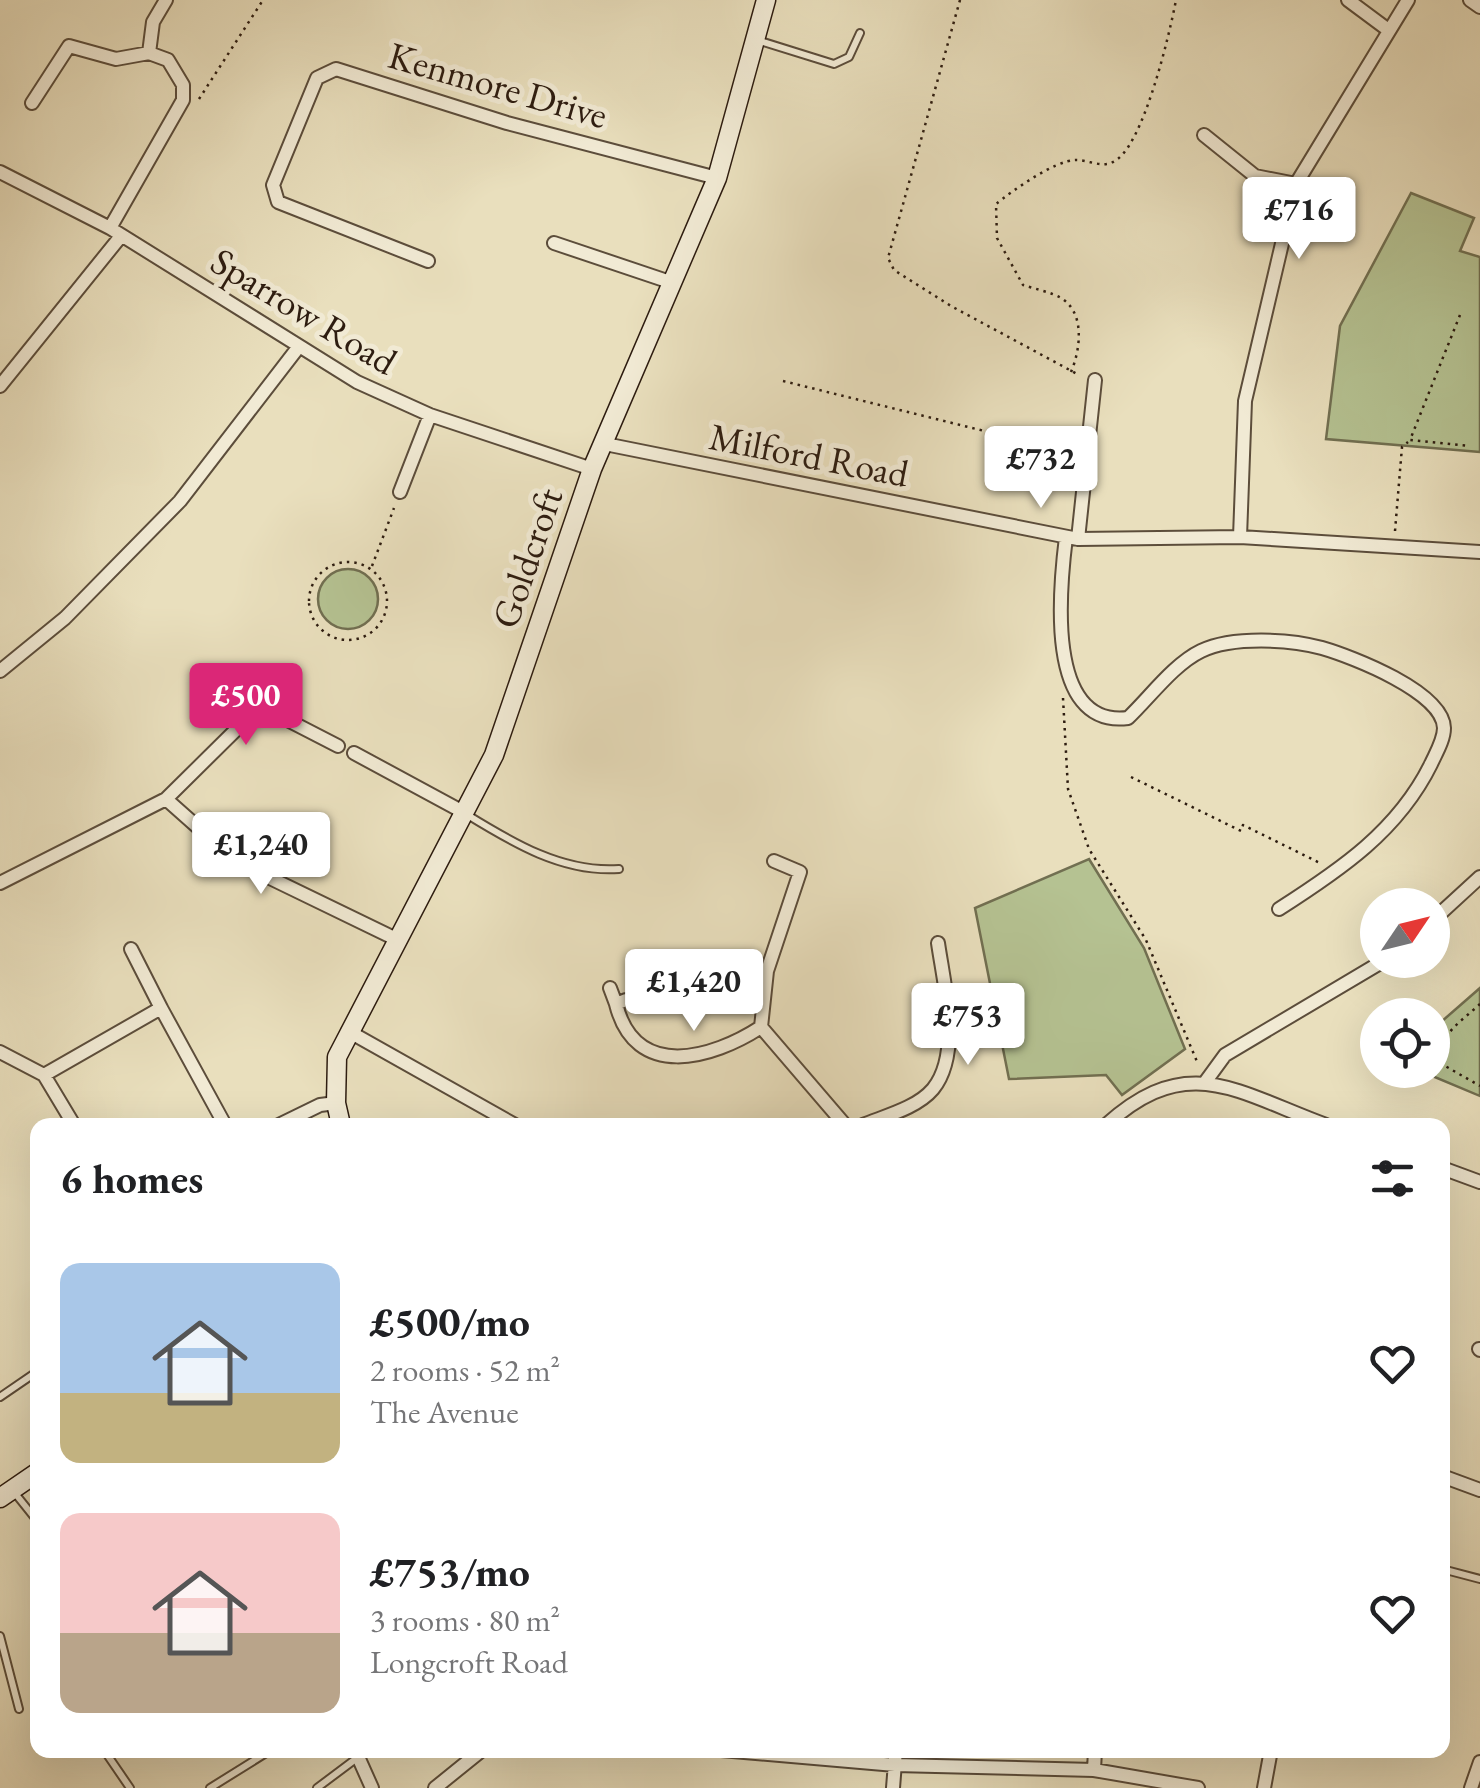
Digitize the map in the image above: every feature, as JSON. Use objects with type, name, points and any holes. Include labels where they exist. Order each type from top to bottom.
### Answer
[{"type":"street","points":[[149,53],[153,22],[166,0]]},
{"type":"street","name":"Goldcroft","points":[[340,1118],[336,1103],[337,1056],[494,755],[592,469],[717,178],[766,0]]},
{"type":"street","points":[[1348,0],[1386,29]]},
{"type":"street","points":[[1240,537],[1244,401],[1296,184],[1386,29],[1408,0]]},
{"type":"street","points":[[1470,0],[1480,7]]},
{"type":"street","points":[[0,386],[115,232],[182,100],[178,72],[168,60],[149,53],[116,59],[69,46],[32,103]]},
{"type":"street","name":"Kenmore Drive","points":[[428,261],[278,202],[272,185],[317,78],[336,69],[506,122],[717,178]]},
{"type":"street","points":[[1204,135],[1255,176],[1296,184]]},
{"type":"street","name":"Sparrow Road","points":[[0,172],[115,232],[297,349],[356,382],[430,415],[592,469]]},
{"type":"street","points":[[554,244],[674,283]]},
{"type":"street","points":[[0,670],[65,618],[180,500],[297,349]]},
{"type":"street","points":[[1094,380],[1087,457],[1059,596],[1063,656],[1070,681],[1086,702],[1104,714],[1128,718],[1198,652],[1231,643],[1322,648],[1433,702],[1444,725],[1443,737],[1419,787],[1400,814],[1337,872],[1279,909]]},
{"type":"street","points":[[400,492],[430,415]]},
{"type":"street","name":"Milford Road","points":[[605,444],[1072,538],[1240,537],[1480,552]]},
{"type":"street","points":[[0,883],[166,798],[257,709],[270,711],[338,746]]},
{"type":"street","points":[[354,752],[465,813]]},
{"type":"street","points":[[166,798],[237,862],[396,939]]},
{"type":"street","points":[[774,861],[800,872],[766,971],[761,1027],[838,1118]]},
{"type":"street","points":[[1450,904],[1480,877]]},
{"type":"street","points":[[880,1118],[910,1106],[932,1090],[948,1060],[938,943]]},
{"type":"street","points":[[131,949],[221,1118]]},
{"type":"street","points":[[1206,1081],[1225,1055],[1360,975]]},
{"type":"street","points":[[610,988],[621,1002],[630,1036],[654,1054],[689,1058],[733,1045],[761,1027]]},
{"type":"street","points":[[44,1075],[161,1008]]},
{"type":"street","points":[[348,1031],[502,1118]]},
{"type":"street","points":[[0,1052],[44,1075],[70,1118]]},
{"type":"street","points":[[1114,1118],[1166,1084],[1206,1081],[1307,1118]]},
{"type":"street","points":[[293,1118],[320,1105],[336,1103]]},
{"type":"street","points":[[1450,1171],[1480,1182]]},
{"type":"street","points":[[6,1494],[30,1478]]},
{"type":"street","points":[[1450,1479],[1480,1490]]},
{"type":"street","points":[[358,1758],[372,1788]]},
{"type":"street","points":[[435,1788],[472,1758]]},
{"type":"street","points":[[814,1758],[895,1765],[1094,1770],[1198,1788]]},
{"type":"street","points":[[893,1788],[895,1758]]},
{"type":"street","points":[[1094,1770],[1095,1758]]},
{"type":"street","points":[[1264,1788],[1270,1758]]},
{"type":"street","points":[[1472,1788],[1480,1762]]},
{"type":"lane","points":[[756,39],[834,64],[850,58],[860,33]]},
{"type":"lane","points":[[465,813],[505,837],[583,871],[619,868]]},
{"type":"lane","points":[[0,1396],[30,1376]]},
{"type":"lane","points":[[6,1494],[30,1515]]},
{"type":"lane","points":[[1450,1571],[1480,1579]]},
{"type":"lane","points":[[0,1636],[19,1710]]},
{"type":"lane","points":[[109,1758],[130,1788]]},
{"type":"lane","points":[[210,1788],[257,1758]]},
{"type":"lane","points":[[318,1788],[352,1758]]},
{"type":"path","points":[[182,100],[202,98],[263,0]]},
{"type":"path","points":[[960,0],[888,258],[894,270],[936,297],[1071,372],[1094,380]]},
{"type":"path","points":[[1071,372],[1080,334],[1071,308],[1061,298],[1023,285],[997,238],[996,204],[1058,165],[1072,160],[1108,164],[1118,160],[1147,109],[1166,53],[1176,0]]},
{"type":"path","points":[[1394,548],[1402,447],[1410,440],[1460,315]]},
{"type":"path","points":[[783,382],[1087,457]]},
{"type":"path","points":[[1410,440],[1470,446]]},
{"type":"path","points":[[371,569],[400,492]]},
{"type":"path","points":[[346,561],[371,569],[386,589],[385,614],[379,625],[358,639],[345,640],[321,629],[309,606],[314,581],[322,571],[346,561]]},
{"type":"path","points":[[1063,693],[1068,789],[1088,849],[1146,940],[1206,1081]]},
{"type":"path","points":[[1132,778],[1240,831],[1243,825],[1337,872]]},
{"type":"path","points":[[1480,1004],[1440,1042],[1438,1054],[1440,1064],[1480,1086]]},
{"type":"green space","points":[[1411,193],[1474,218],[1460,251],[1480,257],[1480,452],[1326,439],[1340,326]]},
{"type":"green space","points":[[348,569],[369,578],[378,599],[369,620],[348,629],[327,620],[318,599],[327,578]]},
{"type":"green space","points":[[1089,859],[1144,948],[1185,1049],[1122,1095],[1106,1075],[1009,1079],[975,908]]},
{"type":"green space","points":[[1480,988],[1480,1096],[1450,1083],[1450,1014]]}]
